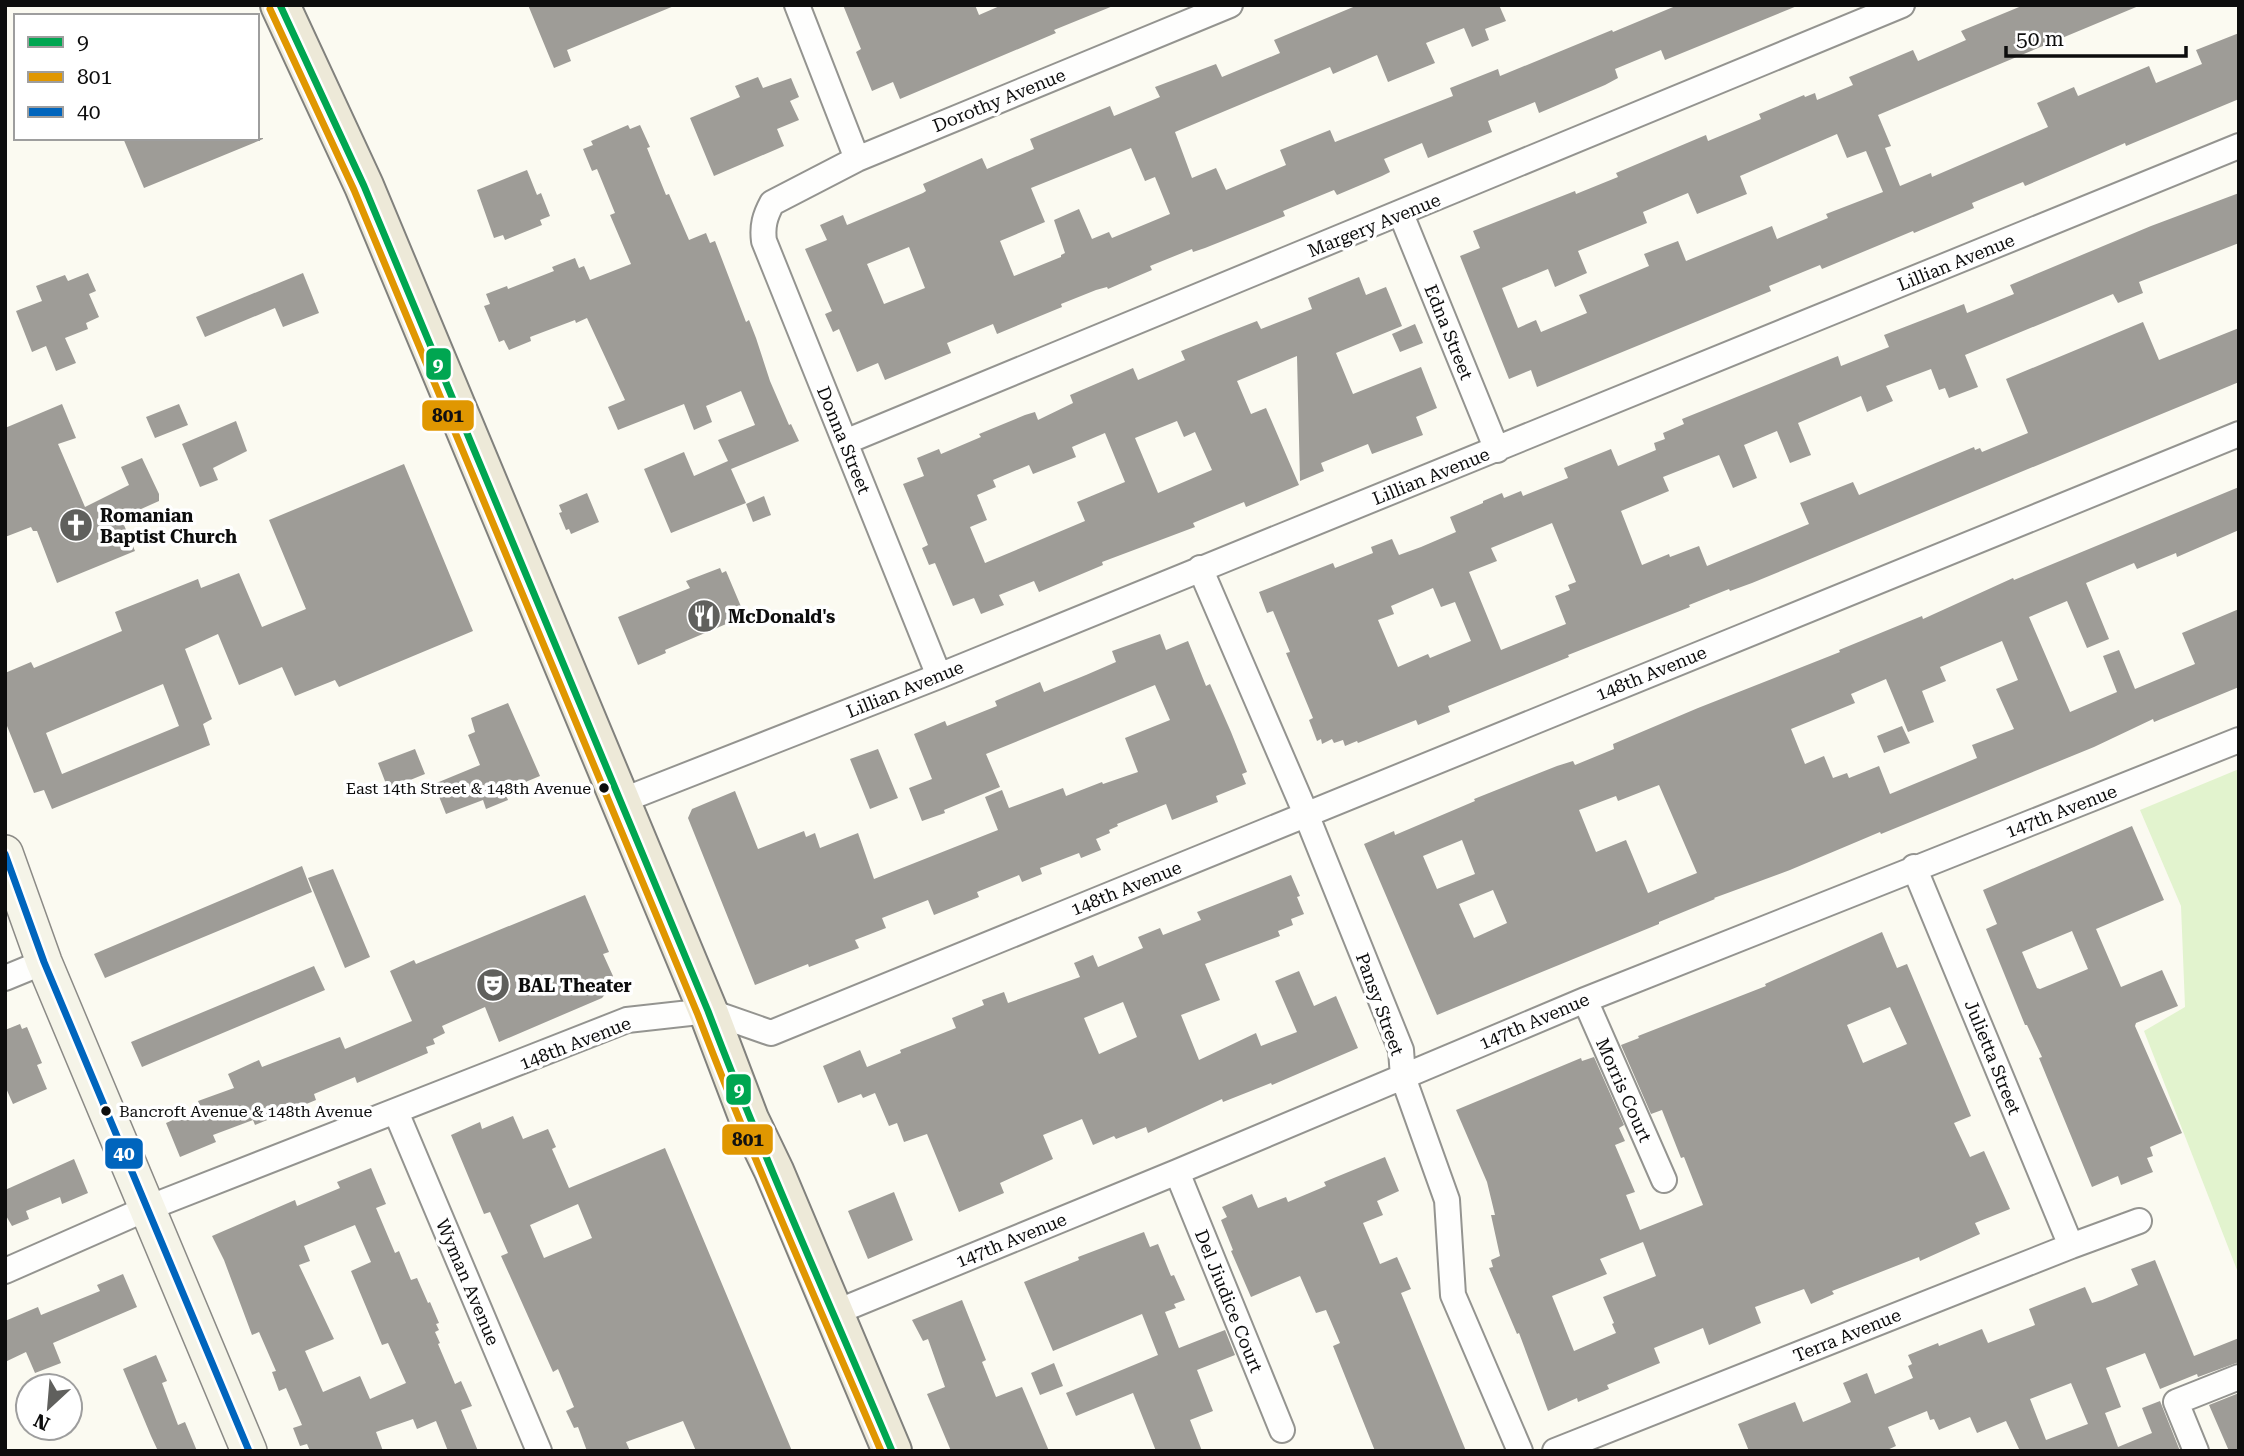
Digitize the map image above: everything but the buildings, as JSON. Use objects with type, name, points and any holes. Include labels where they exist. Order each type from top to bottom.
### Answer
[{"type":"main road","points":[[280,5],[364,186],[708,1011],[749,1119],[774,1171],[892,1451]]},
{"type":"main road","points":[[5,853],[44,962],[249,1451]]},
{"type":"street","points":[[797,5],[857,159]]},
{"type":"street","name":"Dorothy Avenue","points":[[772,203],[857,159],[1230,5]]},
{"type":"street","name":"Margery Avenue","points":[[845,442],[1902,5]]},
{"type":"street","name":"Lillian Avenue","points":[[621,801],[939,676],[2239,146]]},
{"type":"street","name":"Donna Street","points":[[772,203],[763,228],[764,241],[939,676]]},
{"type":"street","name":"Edna Street","points":[[1401,214],[1497,450]]},
{"type":"street","name":"148th Avenue","points":[[5,1271],[148,1208],[627,1020],[708,1011],[771,1033],[2239,434]]},
{"type":"street","name":"Pansy Street","points":[[1200,568],[1306,814],[1401,1050],[1403,1077],[1447,1200],[1453,1296],[1520,1451]]},
{"type":"street","name":"147th Avenue","points":[[834,1313],[1585,1000],[2239,740]]},
{"type":"street","name":"Julietta Street","points":[[1914,867],[2071,1246]]},
{"type":"street","points":[[5,978],[44,962]]},
{"type":"street","name":"Morris Court","points":[[1585,1000],[1664,1180]]},
{"type":"street","name":"Wyman Avenue","points":[[396,1112],[539,1451]]},
{"type":"street","name":"Del Jiudice Court","points":[[1177,1172],[1282,1430]]},
{"type":"street","name":"Terra Avenue","points":[[1555,1451],[2139,1221]]},
{"type":"street","points":[[2196,1451],[2176,1402],[2239,1377]]},
{"type":"green space","points":[[2239,769],[2239,1275],[2144,1031],[2185,1007],[2181,906],[2140,810]]},
{"type":"transit line","name":"9","points":[[280,5],[364,186],[708,1011],[774,1176],[892,1451]]},
{"type":"transit line","name":"801","points":[[270,9],[354,190],[764,1179],[881,1451]]},
{"type":"transit line","name":"40","points":[[5,854],[44,962],[249,1451]]},
{"type":"place","name":"Romanian Baptist Church","points":[[76,525]]},
{"type":"place","name":"McDonald's","points":[[704,616]]},
{"type":"place","name":"East 14th Street & 148th Avenue","points":[[604,788]]},
{"type":"place","name":"BAL Theater","points":[[493,985]]},
{"type":"place","name":"Bancroft Avenue & 148th Avenue","points":[[106,1111]]}]
